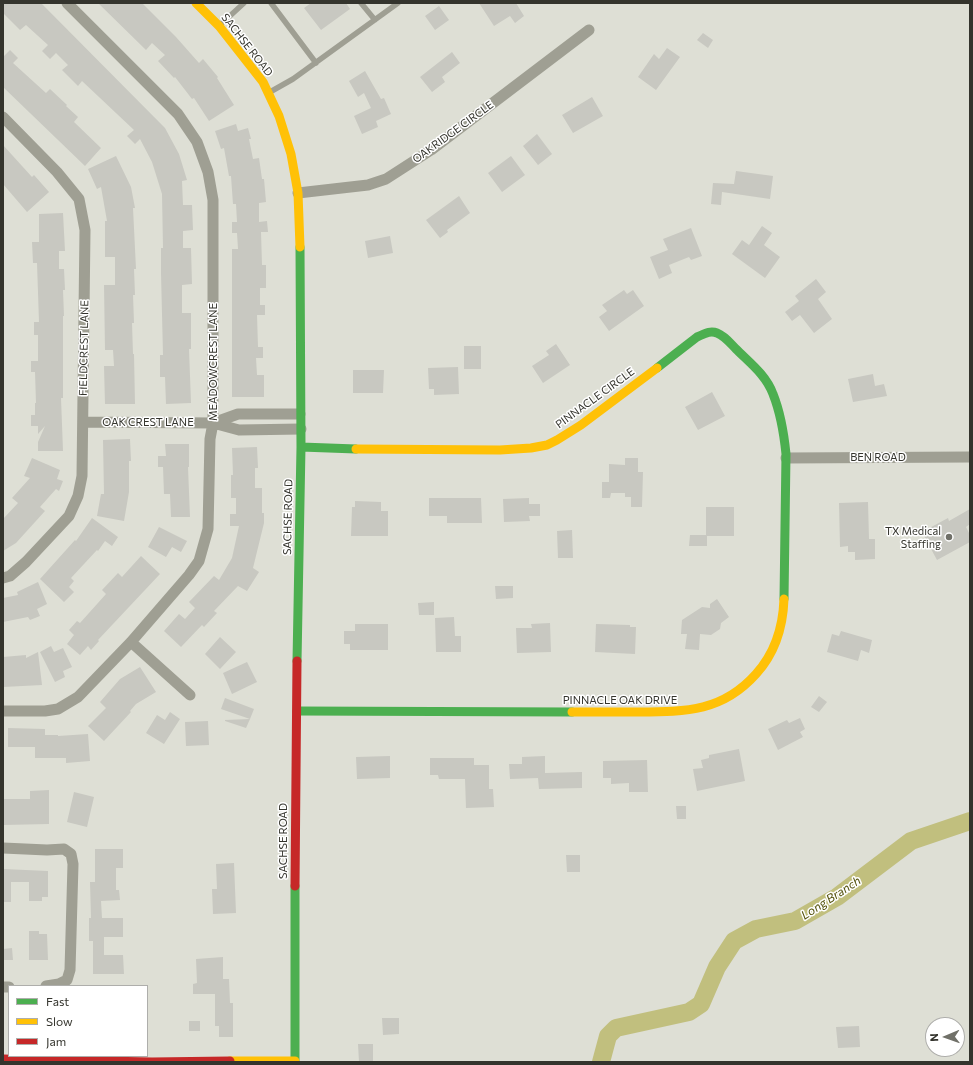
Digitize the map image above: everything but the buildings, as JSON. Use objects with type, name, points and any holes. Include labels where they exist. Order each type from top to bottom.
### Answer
[{"type":"main road","name":"SACHSE ROAD","points":[[196,3],[244,56],[263,82],[279,116],[291,154],[298,193],[301,264],[301,447],[297,711],[295,1061]]},
{"type":"main road","name":"PINNACLE CIRCLE","points":[[301,447],[398,450],[476,450],[525,449],[542,446],[562,438],[697,337],[703,333],[710,332],[726,338],[763,376],[774,396],[780,414],[786,458]]},
{"type":"main road","name":"PINNACLE OAK DRIVE","points":[[297,711],[684,712],[714,705],[729,698],[742,689],[756,675],[766,661],[776,645],[783,619],[786,458]]},
{"type":"main road","points":[[3,1059],[33,1058],[152,1062],[295,1061]]},
{"type":"street","name":"MEADOWCREST LANE","points":[[3,711],[45,711],[58,709],[67,705],[78,697],[131,642],[189,575],[199,560],[204,548],[208,530],[210,439],[213,423],[213,200],[208,172],[197,142],[178,114],[67,3]]},
{"type":"street","name":"OAKRIDGE CIRCLE","points":[[298,193],[368,184],[386,179],[431,150],[590,30]]},
{"type":"street","name":"FIELDCREST LANE","points":[[3,118],[58,172],[79,199],[85,230],[82,476],[78,496],[69,516],[26,562],[10,576],[3,578]]},
{"type":"street","name":"OAK CREST LANE","points":[[213,423],[238,414],[300,414]]},
{"type":"street","name":"OAK CREST LANE","points":[[83,422],[213,423],[239,430],[301,429]]},
{"type":"street","name":"BEN ROAD","points":[[786,458],[970,457]]},
{"type":"street","points":[[131,642],[190,695]]},
{"type":"street","points":[[3,848],[47,850],[64,849],[72,854],[70,970],[67,980],[52,985]]},
{"type":"lane","points":[[218,26],[244,3]]},
{"type":"lane","points":[[271,3],[316,63]]},
{"type":"lane","points":[[361,3],[375,20]]},
{"type":"lane","points":[[268,94],[293,80],[398,3]]},
{"type":"waterway","name":"Long Branch","points":[[601,1062],[608,1036],[616,1028],[689,1012],[701,1004],[717,967],[734,941],[756,929],[795,921],[837,897],[911,841],[970,821]]},
{"type":"traffic: fast","points":[[297,661],[301,447],[300,247]]},
{"type":"traffic: fast","points":[[657,368],[697,337],[714,332],[725,338],[752,364],[770,387],[780,416],[786,454],[784,599]]},
{"type":"traffic: fast","points":[[301,447],[356,449]]},
{"type":"traffic: fast","points":[[297,711],[572,712]]},
{"type":"traffic: fast","points":[[295,886],[295,1062]]},
{"type":"traffic: slow","points":[[196,3],[219,26],[263,82],[279,116],[291,154],[298,193],[300,247]]},
{"type":"traffic: slow","points":[[356,449],[500,450],[531,448],[547,445],[581,425],[657,368]]},
{"type":"traffic: slow","points":[[572,712],[656,712],[688,710],[703,707],[731,696],[756,674],[769,657],[780,629],[784,599]]},
{"type":"traffic: slow","points":[[230,1061],[295,1061]]},
{"type":"traffic: jam","points":[[295,886],[297,661]]},
{"type":"traffic: jam","points":[[3,1059],[152,1062],[230,1061]]},
{"type":"place","name":"TX Medical Staffing","points":[[949,537]]}]
